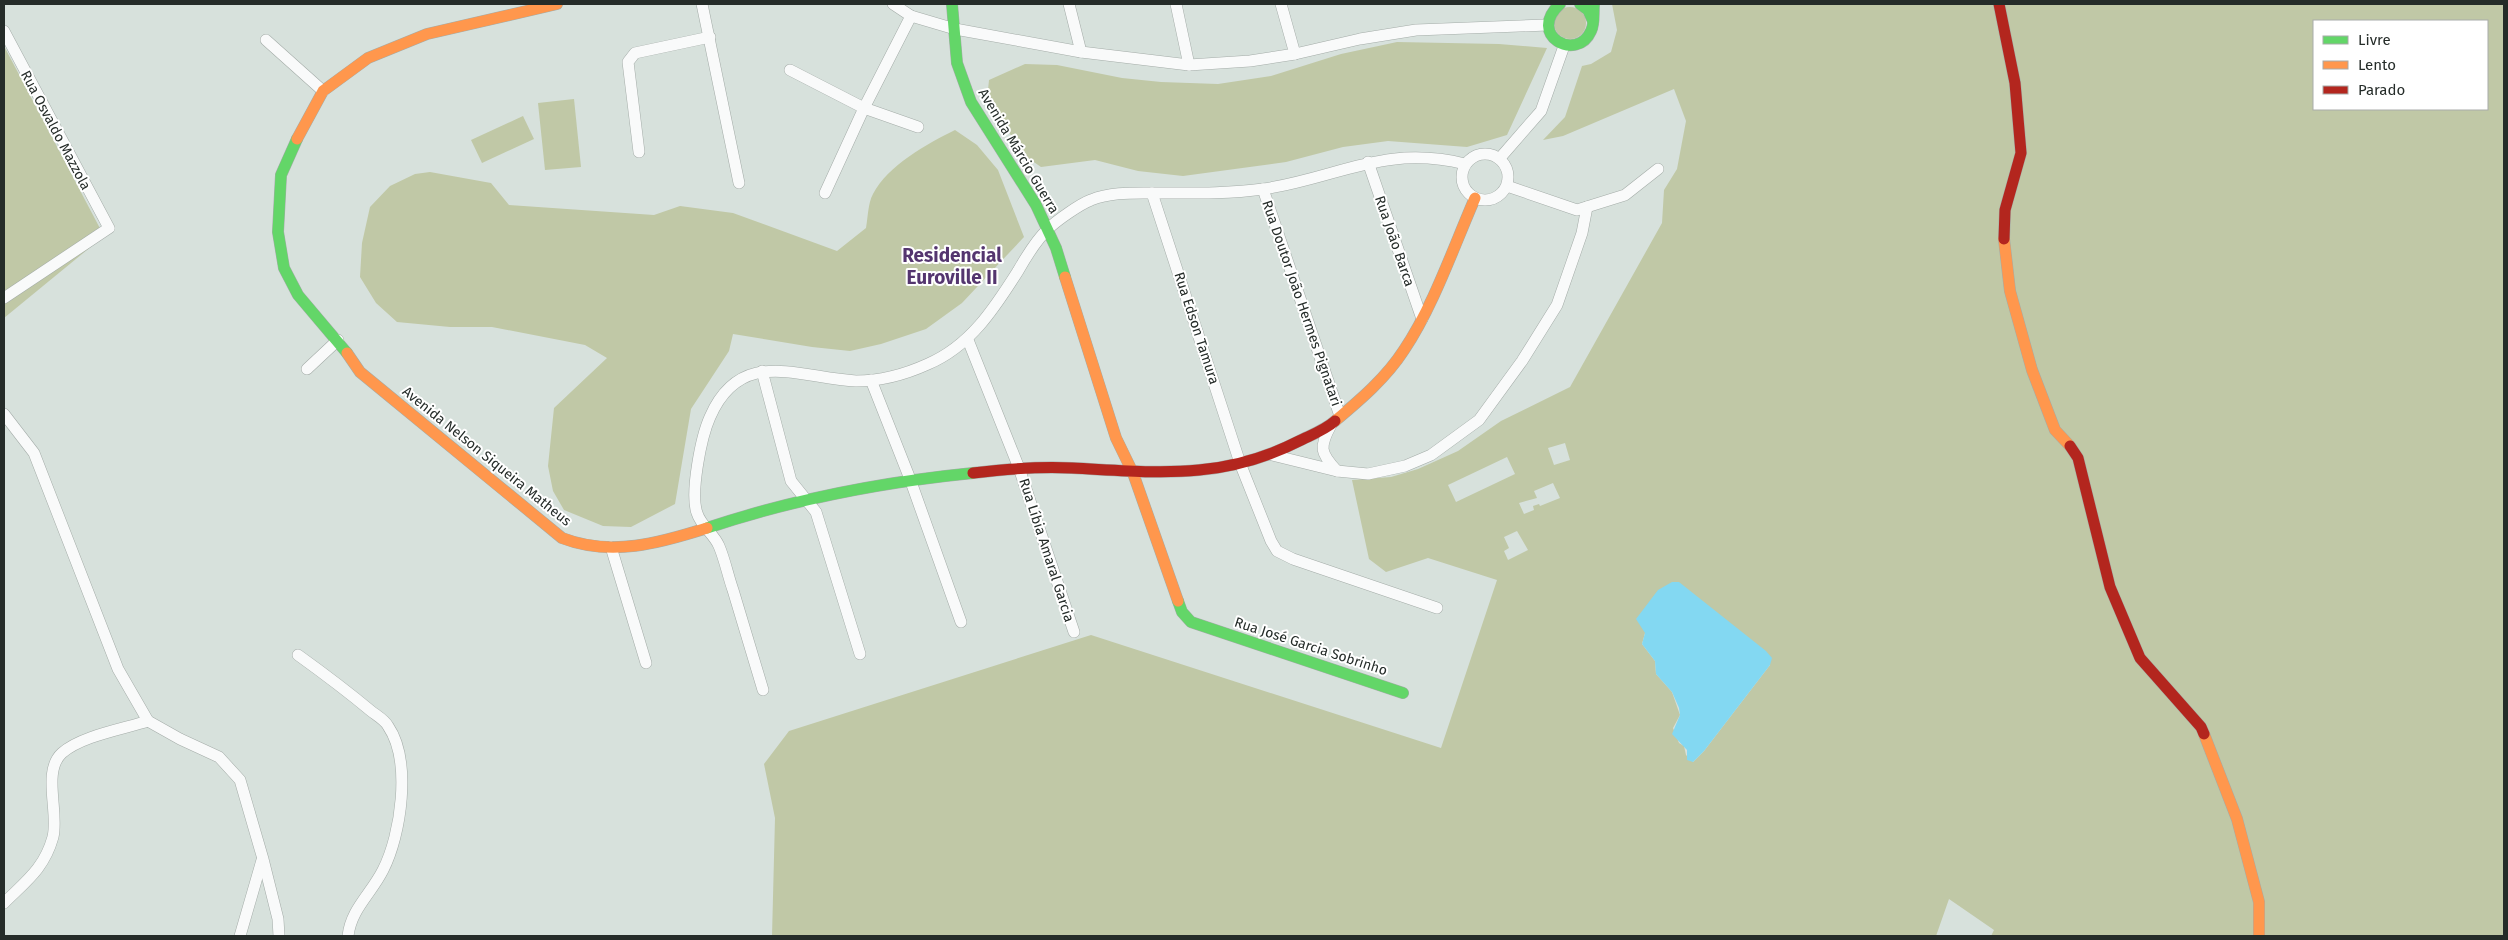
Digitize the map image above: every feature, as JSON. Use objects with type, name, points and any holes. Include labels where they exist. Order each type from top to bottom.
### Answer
[{"type":"street","name":"Avenida Nelson Siqueira Matheus","points":[[557,4],[427,34],[368,58],[323,91],[301,130],[281,175],[278,232],[284,268],[298,295],[338,340],[360,372],[562,538],[583,546],[636,546],[670,540],[804,499],[910,479],[1019,468],[1071,468],[1133,474],[1183,472],[1222,468],[1272,455],[1331,426],[1369,392],[1404,351],[1422,319],[1475,198]]},
{"type":"street","points":[[702,4],[739,183]]},
{"type":"street","points":[[893,4],[911,16],[955,29],[1082,52],[1189,65],[1250,61],[1416,30],[1548,25]]},
{"type":"street","name":"Avenida Márcio Guerra","points":[[952,4],[957,63],[970,102],[1036,205],[1048,228],[1116,438],[1133,474]]},
{"type":"street","points":[[1069,4],[1082,52]]},
{"type":"street","points":[[1176,4],[1189,65]]},
{"type":"street","points":[[1280,4],[1295,54]]},
{"type":"street","points":[[1560,4],[1552,8],[1548,25],[1552,38],[1564,46],[1578,45],[1585,41],[1592,29],[1593,21],[1585,4]]},
{"type":"street","points":[[1999,4],[2015,83],[2020,152],[2014,184],[2005,210],[2004,240],[2010,291],[2032,370],[2055,430],[2067,441],[2078,458],[2110,586],[2140,658],[2202,727],[2237,819],[2259,902],[2259,936]]},
{"type":"street","points":[[825,194],[864,108],[911,16]]},
{"type":"street","name":"Rua Osvaldo Mazzola","points":[[4,31],[109,228],[4,298]]},
{"type":"street","points":[[639,152],[628,62],[635,53],[710,37]]},
{"type":"street","points":[[266,40],[323,91]]},
{"type":"street","points":[[1500,158],[1541,111],[1564,46]]},
{"type":"street","points":[[790,70],[864,108],[918,127]]},
{"type":"street","points":[[1485,153],[1500,158],[1507,168],[1506,186],[1497,197],[1483,200],[1475,198],[1464,187],[1462,180],[1465,164],[1478,155],[1485,153]]},
{"type":"street","points":[[763,690],[719,544],[696,512],[695,499],[699,451],[710,416],[726,392],[744,378],[762,371],[792,370],[825,377],[872,380],[907,373],[950,354],[968,340],[1048,228],[1090,200],[1130,192],[1263,189],[1368,162],[1411,156],[1445,159],[1465,164]]},
{"type":"street","name":"Rua João Barca","points":[[1368,162],[1422,319]]},
{"type":"street","points":[[1506,186],[1577,210],[1624,195],[1658,169]]},
{"type":"street","name":"Rua Doutor João Hermes Pignatari","points":[[1263,189],[1340,416]]},
{"type":"street","name":"Rua Edson Tamura","points":[[1152,193],[1240,463],[1277,551],[1293,559],[1437,608]]},
{"type":"street","points":[[1272,455],[1336,471],[1368,474],[1405,466],[1431,455],[1478,420],[1522,361],[1557,305],[1582,233],[1587,207]]},
{"type":"street","points":[[307,369],[338,340]]},
{"type":"street","name":"Rua Líbia Amaral Garcia","points":[[968,340],[1019,468],[1074,632]]},
{"type":"street","points":[[762,371],[791,481],[816,512],[860,654]]},
{"type":"street","points":[[872,380],[961,622]]},
{"type":"street","points":[[4,414],[34,453],[118,669],[148,721],[180,739],[219,757],[240,780],[263,859],[278,920],[279,936]]},
{"type":"street","points":[[1331,426],[1322,442],[1325,458],[1336,471]]},
{"type":"street","name":"Rua José Garcia Sobrinho","points":[[1133,474],[1182,612],[1191,622],[1403,693]]},
{"type":"street","points":[[610,547],[646,663]]},
{"type":"street","points":[[298,655],[388,725],[402,768],[402,796],[397,834],[384,870],[349,922],[348,936]]},
{"type":"street","points":[[4,903],[39,870],[53,836],[54,802],[51,771],[62,753],[82,742],[148,721]]},
{"type":"street","points":[[240,936],[263,859]]},
{"type":"green space","points":[[1612,4],[2504,4],[2504,936],[1991,936],[1994,930],[1949,899],[1936,936],[772,936],[775,818],[764,764],[789,731],[1091,635],[1441,748],[1497,580],[1428,558],[1386,572],[1369,559],[1352,480],[1391,477],[1418,469],[1458,451],[1501,421],[1570,387],[1662,223],[1664,190],[1677,169],[1686,121],[1674,89],[1563,136],[1543,140],[1565,117],[1582,66],[1591,64],[1611,52],[1617,30]],"holes":[[[1565,443],[1570,460],[1554,465],[1548,448]],[[1507,457],[1515,474],[1456,502],[1448,485]],[[1553,483],[1560,498],[1540,506],[1539,504],[1533,506],[1534,510],[1524,514],[1519,503],[1537,498],[1534,491]],[[1517,531],[1528,550],[1508,560],[1504,551],[1509,548],[1504,537]],[[1645,633],[1770,665],[1704,751],[1693,762],[1686,755],[1684,746],[1679,743],[1673,728],[1680,715],[1672,692],[1656,674],[1655,661],[1642,644]]]},
{"type":"green space","points":[[1570,7],[1581,12],[1586,23],[1581,34],[1570,39],[1559,34],[1554,23],[1559,12]]},
{"type":"green space","points":[[1397,42],[1499,44],[1547,48],[1507,135],[1467,147],[1388,141],[1343,147],[1286,162],[1183,176],[1138,171],[1095,160],[1041,167],[1025,156],[987,100],[989,80],[1025,64],[1057,65],[1122,78],[1161,82],[1218,84],[1271,76],[1341,54]]},
{"type":"green space","points":[[4,46],[104,236],[4,318]]},
{"type":"green space","points":[[574,99],[581,167],[545,170],[538,103]]},
{"type":"green space","points":[[523,116],[534,139],[482,163],[471,140]]},
{"type":"green space","points":[[955,130],[977,145],[998,170],[1024,237],[962,303],[926,329],[881,344],[850,351],[812,347],[733,334],[729,351],[691,409],[675,504],[631,527],[603,526],[564,510],[553,491],[548,466],[554,408],[607,358],[585,345],[492,327],[450,327],[397,322],[376,303],[360,277],[362,243],[370,207],[390,186],[415,174],[430,172],[491,183],[509,205],[654,215],[680,206],[733,213],[837,251],[866,228],[871,198],[888,174],[909,156]]},
{"type":"water","points":[[1672,582],[1679,582],[1766,651],[1772,658],[1770,665],[1704,751],[1693,762],[1687,760],[1687,750],[1672,734],[1680,715],[1679,708],[1672,692],[1656,674],[1655,661],[1642,644],[1645,633],[1636,619],[1658,590]]},
{"type":"traffic: fast","points":[[952,4],[957,63],[971,102],[1036,205],[1056,248],[1065,277]]},
{"type":"traffic: fast","points":[[1560,4],[1551,15],[1549,26],[1551,35],[1557,41],[1566,45],[1575,45],[1584,40],[1591,31],[1594,4]]},
{"type":"traffic: fast","points":[[1580,4],[1588,10],[1593,21]]},
{"type":"traffic: fast","points":[[297,139],[281,175],[278,232],[284,268],[298,295],[347,353]]},
{"type":"traffic: fast","points":[[707,528],[773,508],[839,493],[906,481],[973,473]]},
{"type":"traffic: fast","points":[[1178,601],[1182,612],[1191,622],[1403,693]]},
{"type":"traffic: slow","points":[[297,139],[323,91],[368,58],[427,34],[557,4]]},
{"type":"traffic: slow","points":[[1335,421],[1381,379],[1397,360],[1415,333],[1434,296],[1475,198]]},
{"type":"traffic: slow","points":[[2004,239],[2010,291],[2032,370],[2055,430],[2070,446]]},
{"type":"traffic: slow","points":[[1065,277],[1116,438],[1133,473],[1178,601]]},
{"type":"traffic: slow","points":[[347,353],[360,372],[562,538],[580,544],[599,547],[635,546],[671,539],[707,528]]},
{"type":"traffic: slow","points":[[2204,734],[2237,819],[2259,902],[2259,936]]},
{"type":"traffic: jam","points":[[1999,4],[2015,83],[2021,153],[2005,210],[2004,239]]},
{"type":"traffic: jam","points":[[973,473],[1047,467],[1160,472],[1215,468],[1242,463],[1270,454],[1318,432],[1335,421]]},
{"type":"traffic: jam","points":[[2070,446],[2078,458],[2110,587],[2140,658],[2201,727],[2204,734]]},
{"type":"district","name":"Residencial Euroville II","points":[[952,266]]}]
